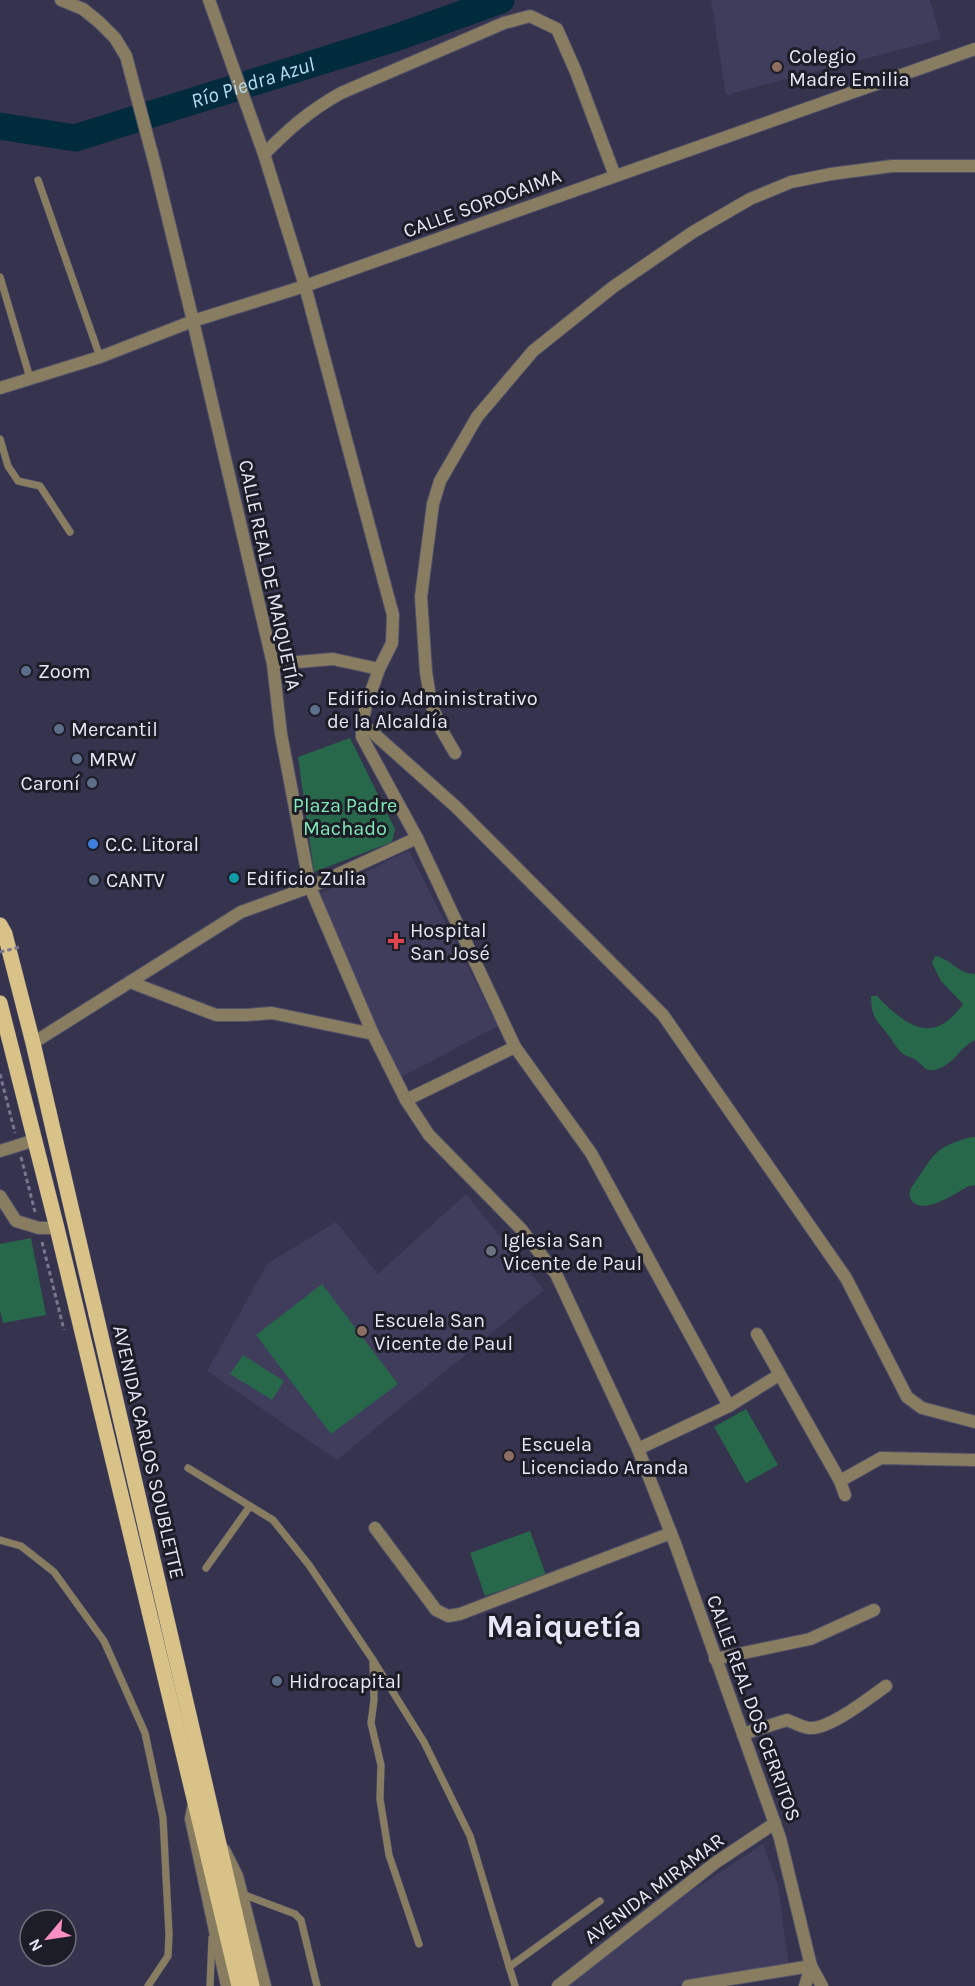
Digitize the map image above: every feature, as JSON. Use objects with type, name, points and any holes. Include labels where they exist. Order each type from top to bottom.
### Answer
[{"type":"main road","name":"AVENIDA CARLOS SOUBLETTE","points":[[0,925],[5,933],[33,1043],[216,1833]]},
{"type":"main road","name":"AVENIDA CARLOS SOUBLETTE","points":[[0,1004],[57,1228],[194,1802]]},
{"type":"main road","points":[[194,1802],[239,1986]]},
{"type":"main road","points":[[216,1833],[252,1986]]},
{"type":"street","name":"CALLE REAL DE MAIQUETÍA","points":[[61,0],[83,9],[99,22],[115,38],[126,56],[194,321],[273,664],[281,734],[310,887],[373,1035],[406,1100],[429,1135],[521,1229],[556,1274],[638,1449]]},
{"type":"street","points":[[209,0],[264,154],[305,286],[393,615],[392,643],[378,669],[362,723],[362,737],[417,838],[515,1047],[591,1153],[729,1406]]},
{"type":"street","points":[[264,154],[300,119],[341,93],[504,23],[530,16],[557,29],[576,72],[615,176]]},
{"type":"street","name":"CALLE SOROCAIMA","points":[[0,388],[100,357],[194,321],[305,286],[975,49]]},
{"type":"street","points":[[455,753],[441,729],[431,703],[426,672],[421,597],[433,504],[440,481],[477,417],[533,351],[613,287],[693,232],[750,199],[791,182],[831,174],[892,166],[975,166]]},
{"type":"street","points":[[273,664],[333,659],[378,669]]},
{"type":"street","points":[[362,723],[455,806],[663,1015],[846,1278],[907,1397],[922,1408],[975,1422]]},
{"type":"street","points":[[33,1043],[241,912],[310,887],[417,838]]},
{"type":"street","points":[[130,982],[216,1015],[272,1013],[373,1035]]},
{"type":"street","points":[[406,1100],[515,1047]]},
{"type":"street","points":[[0,1151],[35,1140]]},
{"type":"street","points":[[0,1196],[16,1221],[39,1228],[57,1228]]},
{"type":"street","points":[[757,1334],[778,1375],[840,1481],[845,1495]]},
{"type":"street","points":[[638,1449],[729,1406],[778,1375]]},
{"type":"street","name":"CALLE REAL DOS CERRITOS","points":[[638,1449],[671,1533],[775,1823],[811,1966],[822,1986]]},
{"type":"street","points":[[840,1481],[881,1458],[975,1460]]},
{"type":"street","points":[[375,1528],[436,1610],[448,1616],[460,1614],[671,1533]]},
{"type":"street","points":[[715,1659],[810,1639],[874,1610]]},
{"type":"street","points":[[743,1734],[787,1720],[807,1728],[820,1728],[849,1712],[886,1686]]},
{"type":"street","name":"AVENIDA CARLOS SOUBLETTE","points":[[194,1802],[191,1819],[228,1986]]},
{"type":"street","name":"AVENIDA MIRAMAR","points":[[558,1986],[715,1863],[775,1823]]},
{"type":"street","name":"AVENIDA CARLOS SOUBLETTE","points":[[216,1833],[237,1876],[265,1986]]},
{"type":"street","points":[[688,1986],[811,1966],[805,1986]]},
{"type":"lane","points":[[38,180],[100,357]]},
{"type":"lane","points":[[0,277],[30,378]]},
{"type":"lane","points":[[0,439],[8,466],[18,481],[40,486],[69,532]]},
{"type":"lane","points":[[188,1468],[273,1520],[309,1565],[373,1660],[424,1742],[470,1836],[515,1986]]},
{"type":"lane","points":[[207,1568],[250,1506]]},
{"type":"lane","points":[[0,1540],[21,1546],[54,1572],[104,1641],[145,1733],[163,1818],[170,1934],[168,1956],[148,1986]]},
{"type":"lane","points":[[373,1660],[374,1700],[371,1723],[381,1765],[381,1799],[388,1855],[419,1944]]},
{"type":"lane","points":[[242,1894],[295,1914],[301,1920],[317,1986]]},
{"type":"lane","points":[[509,1966],[600,1901]]},
{"type":"lane","points":[[210,1986],[213,1919]]},
{"type":"path","points":[[0,952],[20,947]]},
{"type":"path","points":[[0,1074],[64,1330]]},
{"type":"shaded area","name":"Colegio Madre Emilia","points":[[711,0],[930,0],[941,39],[726,95]]},
{"type":"shaded area","name":"Hospital San José","points":[[409,851],[498,1026],[401,1077],[356,985],[317,896]]},
{"type":"shaded area","name":"Escuela San Vicente de Paul","points":[[466,1194],[544,1290],[337,1460],[207,1371],[268,1263],[336,1222],[378,1274]]},
{"type":"shaded area","points":[[763,1844],[778,1885],[789,1967],[677,1986],[563,1986],[678,1900]]},
{"type":"green space","name":"Plaza Padre Machado","points":[[350,738],[395,829],[392,842],[314,872],[298,757]]},
{"type":"green space","points":[[935,956],[975,974],[975,1040],[947,1065],[932,1070],[926,1069],[898,1049],[874,1016],[871,996],[877,996],[909,1023],[930,1028],[941,1025],[952,1017],[963,1004],[941,981],[932,963]]},
{"type":"green space","points":[[975,1137],[975,1185],[932,1204],[917,1205],[912,1201],[911,1188],[935,1154],[949,1145]]},
{"type":"green space","points":[[31,1238],[46,1315],[3,1323],[0,1310],[0,1244]]},
{"type":"green space","points":[[322,1284],[398,1384],[331,1434],[256,1335]]},
{"type":"green space","points":[[243,1355],[284,1381],[272,1400],[230,1374]]},
{"type":"green space","points":[[746,1409],[778,1465],[746,1483],[714,1427]]},
{"type":"green space","points":[[530,1531],[546,1575],[485,1596],[470,1553]]},
{"type":"waterway","name":"Río Piedra Azul","points":[[0,126],[75,138],[395,38],[501,0]]},
{"type":"place","name":"Colegio Madre Emilia","points":[[777,67]]},
{"type":"place","name":"Zoom","points":[[26,671]]},
{"type":"place","name":"Edificio Administrativo de la Alcaldía","points":[[315,710]]},
{"type":"place","name":"Mercantil","points":[[59,729]]},
{"type":"place","name":"MRW","points":[[77,759]]},
{"type":"place","name":"Caroní","points":[[92,783]]},
{"type":"place","name":"C.C. Litoral","points":[[93,844]]},
{"type":"place","name":"Edificio Zulia","points":[[234,878]]},
{"type":"place","name":"CANTV","points":[[94,880]]},
{"type":"place","name":"Hospital San José","points":[[396,941]]},
{"type":"place","name":"Iglesia San Vicente de Paul","points":[[491,1251]]},
{"type":"place","name":"Escuela San Vicente de Paul","points":[[362,1331]]},
{"type":"place","name":"Escuela Licenciado Aranda","points":[[509,1456]]},
{"type":"place","name":"Hidrocapital","points":[[277,1681]]},
{"type":"district","name":"Maiquetía","points":[[564,1626]]}]
